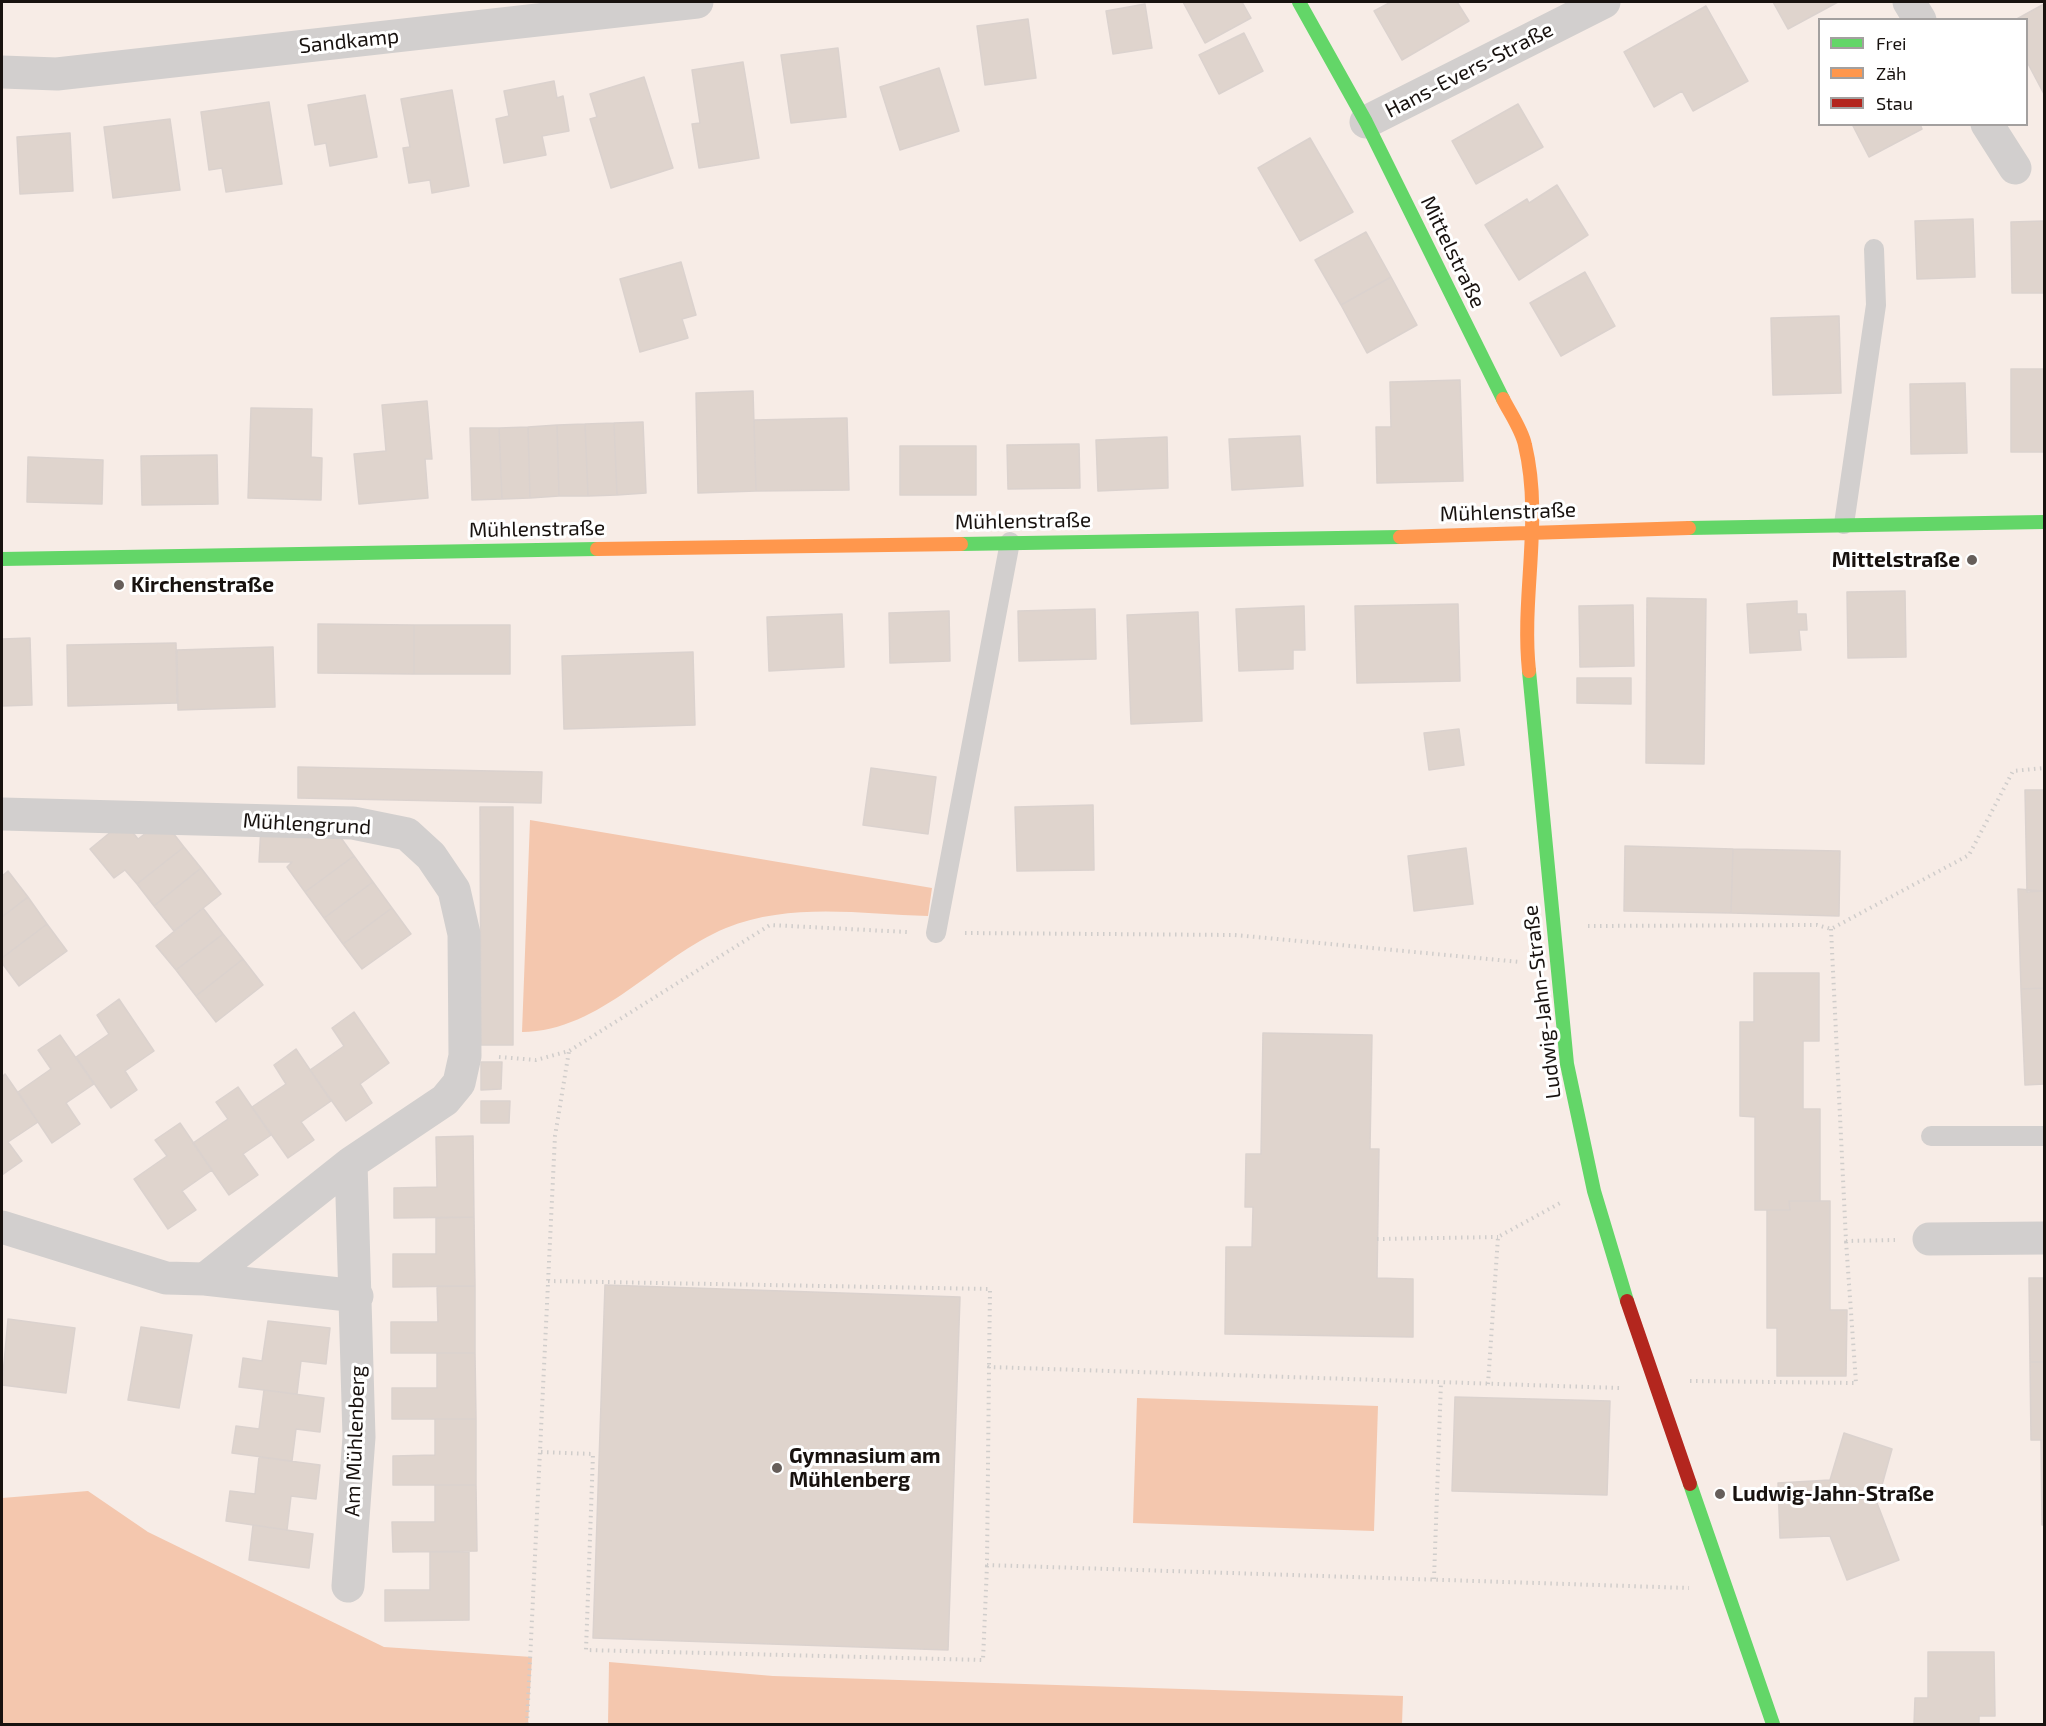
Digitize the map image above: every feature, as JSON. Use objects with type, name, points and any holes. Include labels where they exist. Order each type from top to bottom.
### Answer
[{"type":"street","name":"Sandkamp","points":[[2,72],[69,73],[697,2]]},
{"type":"street","name":"Mittelstraße","points":[[1299,2],[1366,123],[1525,442],[1533,499],[1534,532]]},
{"type":"street","name":"Hans-Evers-Straße","points":[[1366,123],[1604,2]]},
{"type":"street","points":[[1909,2],[1919,18]]},
{"type":"street","points":[[1988,126],[2014,168]]},
{"type":"street","name":"Mühlenstraße","points":[[2,559],[2044,522]]},
{"type":"street","name":"Ludwig-Jahn-Straße","points":[[1534,532],[1525,632],[1567,1064],[1594,1191],[1653,1380],[1773,1725]]},
{"type":"street","name":"Mühlengrund","points":[[2,814],[353,823],[407,834],[431,856],[454,890],[464,934],[465,1056]]},
{"type":"street","points":[[206,1279],[351,1163],[445,1100],[459,1083],[465,1056]]},
{"type":"street","name":"Am Mühlenberg","points":[[348,1586],[359,1437],[357,1296],[351,1163]]},
{"type":"street","points":[[2,1227],[166,1278],[206,1279],[357,1296]]},
{"type":"street","points":[[1929,1239],[2044,1238]]},
{"type":"lane","points":[[1844,524],[1876,305],[1874,249]]},
{"type":"lane","points":[[936,933],[1010,542]]},
{"type":"lane","points":[[1931,1136],[2044,1136]]},
{"type":"path","points":[[1553,927],[1817,925],[1831,929],[1969,855],[2013,771],[2044,768]]},
{"type":"path","points":[[465,1056],[536,1060],[569,1051],[770,926],[936,933],[1235,934],[1557,966]]},
{"type":"path","points":[[1653,1380],[1856,1383],[1846,1241],[1831,929]]},
{"type":"path","points":[[527,1725],[555,1136],[569,1051]]},
{"type":"path","points":[[1377,1239],[1498,1237],[1556,1205],[1594,1191]]},
{"type":"path","points":[[1488,1384],[1498,1237]]},
{"type":"path","points":[[1846,1241],[1929,1239]]},
{"type":"path","points":[[541,1452],[593,1454],[586,1650],[982,1660],[987,1565],[990,1289],[548,1281]]},
{"type":"path","points":[[989,1367],[1620,1388]]},
{"type":"path","points":[[1434,1580],[1441,1382]]},
{"type":"path","points":[[987,1565],[1726,1589]]},
{"type":"shaded area","points":[[530,820],[932,888],[928,916],[800,912],[750,920],[726,928],[700,941],[603,1006],[578,1019],[551,1028],[522,1032]]},
{"type":"shaded area","points":[[1137,1398],[1378,1406],[1374,1531],[1133,1523]]},
{"type":"shaded area","points":[[88,1491],[148,1532],[384,1647],[532,1657],[528,1724],[2,1724],[2,1498]]},
{"type":"shaded area","points":[[609,1662],[773,1676],[1403,1696],[1402,1724],[608,1724]]},
{"type":"building","points":[[1183,2],[1242,2],[1251,18],[1205,43]]},
{"type":"building","points":[[1391,2],[1457,2],[1469,21],[1402,60],[1374,11]]},
{"type":"building","points":[[1773,2],[1838,2],[1788,29]]},
{"type":"building","points":[[1145,4],[1152,48],[1113,54],[1106,11]]},
{"type":"building","points":[[2044,4],[2044,94],[2028,64],[2028,18],[2019,18]]},
{"type":"building","points":[[1706,6],[1748,81],[1693,111],[1682,91],[1654,107],[1624,52]]},
{"type":"building","points":[[1028,19],[1036,78],[985,85],[977,26]]},
{"type":"building","points":[[1244,33],[1263,71],[1219,94],[1199,55]]},
{"type":"building","points":[[838,48],[846,117],[791,123],[781,55]]},
{"type":"building","points":[[743,62],[759,158],[699,168],[692,124],[700,123],[692,70]]},
{"type":"building","points":[[939,68],[959,131],[900,150],[880,87]]},
{"type":"building","points":[[644,77],[673,168],[611,188],[590,119],[597,117],[590,94]]},
{"type":"building","points":[[554,81],[557,98],[563,96],[569,131],[542,136],[546,155],[504,163],[496,119],[509,116],[504,91]]},
{"type":"building","points":[[452,90],[469,186],[432,193],[430,180],[409,183],[403,148],[410,147],[401,99]]},
{"type":"building","points":[[365,95],[377,157],[330,166],[326,143],[315,145],[308,105]]},
{"type":"building","points":[[269,102],[282,184],[226,192],[222,168],[209,170],[201,112]]},
{"type":"building","points":[[1518,104],[1543,147],[1476,184],[1452,141]]},
{"type":"building","points":[[170,119],[180,190],[113,198],[104,127]]},
{"type":"building","points":[[1853,126],[1921,126],[1922,129],[1869,157]]},
{"type":"building","points":[[70,133],[73,191],[20,194],[17,137]]},
{"type":"building","points":[[1310,138],[1353,212],[1300,241],[1258,168]]},
{"type":"building","points":[[1557,185],[1588,235],[1519,280],[1485,225],[1527,199],[1529,203]]},
{"type":"building","points":[[1973,219],[1975,277],[1917,279],[1915,221]]},
{"type":"building","points":[[2044,221],[2044,293],[2012,293],[2011,222]]},
{"type":"building","points":[[1366,232],[1391,277],[1341,305],[1315,260]]},
{"type":"building","points":[[681,262],[696,315],[682,319],[688,338],[640,352],[620,279]]},
{"type":"building","points":[[1585,272],[1615,326],[1561,356],[1530,303]]},
{"type":"building","points":[[1391,277],[1417,325],[1367,353],[1341,305]]},
{"type":"building","points":[[1839,316],[1841,393],[1773,395],[1771,318]]},
{"type":"building","points":[[2011,369],[2044,369],[2044,452],[2011,452]]},
{"type":"building","points":[[1460,380],[1463,481],[1377,483],[1376,427],[1391,427],[1390,382]]},
{"type":"building","points":[[1965,383],[1967,453],[1911,454],[1910,384]]},
{"type":"building","points":[[753,391],[756,491],[698,493],[696,393]]},
{"type":"building","points":[[427,401],[432,459],[425,459],[428,498],[359,504],[354,454],[386,451],[382,405]]},
{"type":"building","points":[[251,408],[312,409],[311,457],[322,458],[321,500],[248,498]]},
{"type":"building","points":[[847,418],[849,490],[756,491],[754,420]]},
{"type":"building","points":[[643,422],[646,493],[617,495],[614,423]]},
{"type":"building","points":[[614,423],[617,495],[588,496],[585,424]]},
{"type":"building","points":[[585,424],[588,496],[559,496],[557,425]]},
{"type":"building","points":[[557,425],[559,496],[530,498],[528,427]]},
{"type":"building","points":[[528,427],[530,498],[502,499],[499,428]]},
{"type":"building","points":[[470,428],[499,428],[502,499],[472,500]]},
{"type":"building","points":[[1300,436],[1303,486],[1232,490],[1229,439]]},
{"type":"building","points":[[1167,437],[1168,488],[1098,491],[1096,440]]},
{"type":"building","points":[[1079,444],[1080,488],[1008,489],[1007,445]]},
{"type":"building","points":[[900,446],[976,446],[976,495],[900,495]]},
{"type":"building","points":[[217,455],[218,504],[142,505],[141,456]]},
{"type":"building","points":[[28,457],[103,460],[102,504],[27,502]]},
{"type":"building","points":[[1905,591],[1906,657],[1848,658],[1847,592]]},
{"type":"building","points":[[1647,598],[1706,599],[1704,764],[1646,763]]},
{"type":"building","points":[[1797,601],[1797,614],[1806,614],[1807,630],[1799,630],[1801,650],[1750,653],[1747,604]]},
{"type":"building","points":[[1458,604],[1460,681],[1357,683],[1355,606]]},
{"type":"building","points":[[1633,605],[1634,666],[1580,667],[1579,606]]},
{"type":"building","points":[[1304,606],[1305,650],[1293,650],[1293,669],[1239,671],[1236,609]]},
{"type":"building","points":[[1095,609],[1096,659],[1019,661],[1018,611]]},
{"type":"building","points":[[949,611],[950,661],[890,663],[889,613]]},
{"type":"building","points":[[1198,612],[1202,721],[1131,724],[1127,615]]},
{"type":"building","points":[[842,614],[844,667],[769,671],[767,617]]},
{"type":"building","points":[[318,624],[414,625],[414,674],[318,673]]},
{"type":"building","points":[[414,625],[510,625],[510,674],[414,674]]},
{"type":"building","points":[[30,638],[32,705],[2,706],[2,639]]},
{"type":"building","points":[[176,643],[177,703],[68,706],[67,645]]},
{"type":"building","points":[[273,647],[275,707],[178,710],[177,650]]},
{"type":"building","points":[[693,652],[695,725],[564,729],[562,656]]},
{"type":"building","points":[[1577,678],[1631,678],[1631,704],[1577,703]]},
{"type":"building","points":[[1459,729],[1464,765],[1429,770],[1424,733]]},
{"type":"building","points":[[298,767],[542,772],[541,803],[298,798]]},
{"type":"building","points":[[871,768],[936,777],[928,834],[863,825]]},
{"type":"building","points":[[2025,790],[2044,790],[2044,891],[2027,892]]},
{"type":"building","points":[[1093,805],[1094,870],[1017,871],[1015,807]]},
{"type":"building","points":[[480,807],[513,807],[513,1045],[481,1045]]},
{"type":"building","points":[[163,820],[184,847],[137,884],[125,870],[114,878],[90,849],[124,821],[138,839]]},
{"type":"building","points":[[261,826],[336,831],[354,856],[305,892],[287,867],[292,862],[259,862]]},
{"type":"building","points":[[1625,846],[1733,849],[1731,913],[1624,911]]},
{"type":"building","points":[[184,847],[201,868],[154,906],[137,884]]},
{"type":"building","points":[[1466,848],[1473,904],[1414,911],[1408,856]]},
{"type":"building","points":[[1733,849],[1840,851],[1839,916],[1731,913]]},
{"type":"building","points":[[354,856],[373,882],[324,918],[305,892]]},
{"type":"building","points":[[201,868],[221,894],[174,931],[154,906]]},
{"type":"building","points":[[8,871],[28,897],[2,917],[2,876]]},
{"type":"building","points":[[373,882],[392,908],[343,944],[324,918]]},
{"type":"building","points":[[2018,889],[2044,891],[2044,988],[2021,989]]},
{"type":"building","points":[[28,897],[47,924],[2,958],[2,917]]},
{"type":"building","points":[[203,908],[223,934],[176,970],[156,946]]},
{"type":"building","points":[[392,908],[411,934],[362,969],[343,944]]},
{"type":"building","points":[[47,924],[67,951],[19,986],[2,963],[2,958]]},
{"type":"building","points":[[223,934],[243,959],[196,996],[176,970]]},
{"type":"building","points":[[243,959],[263,985],[216,1022],[196,996]]},
{"type":"building","points":[[1754,973],[1819,973],[1819,1041],[1803,1041],[1803,1109],[1820,1109],[1820,1201],[1789,1201],[1790,1210],[1755,1210],[1755,1117],[1740,1116],[1740,1022],[1754,1022]]},
{"type":"building","points":[[2044,988],[2044,1084],[2025,1085],[2021,989]]},
{"type":"building","points":[[119,999],[154,1051],[125,1071],[137,1090],[111,1108],[76,1057],[109,1034],[97,1015]]},
{"type":"building","points":[[354,1012],[389,1063],[360,1084],[372,1103],[346,1121],[310,1070],[344,1046],[332,1028]]},
{"type":"building","points":[[1263,1033],[1372,1035],[1370,1149],[1379,1149],[1377,1278],[1413,1279],[1413,1337],[1225,1334],[1226,1247],[1252,1247],[1253,1207],[1245,1207],[1246,1154],[1261,1154]]},
{"type":"building","points":[[60,1035],[94,1084],[66,1103],[80,1124],[52,1143],[18,1092],[51,1069],[38,1050]]},
{"type":"building","points":[[296,1049],[331,1101],[301,1122],[314,1140],[288,1158],[252,1107],[286,1084],[274,1065]]},
{"type":"building","points":[[481,1062],[502,1062],[501,1089],[481,1090]]},
{"type":"building","points":[[5,1074],[38,1122],[8,1142],[22,1161],[2,1175],[2,1077]]},
{"type":"building","points":[[238,1087],[271,1135],[243,1154],[258,1175],[229,1195],[193,1143],[228,1119],[216,1102]]},
{"type":"building","points":[[481,1101],[510,1101],[509,1123],[481,1123]]},
{"type":"building","points":[[180,1123],[212,1170],[182,1191],[196,1210],[168,1229],[134,1179],[167,1156],[155,1140]]},
{"type":"building","points":[[473,1136],[474,1217],[394,1218],[394,1188],[437,1187],[436,1137]]},
{"type":"building","points":[[1789,1201],[1830,1201],[1830,1310],[1847,1310],[1846,1376],[1777,1376],[1777,1328],[1767,1328],[1767,1210],[1790,1210]]},
{"type":"building","points":[[474,1217],[475,1286],[393,1287],[393,1254],[436,1254],[436,1218]]},
{"type":"building","points":[[2029,1278],[2044,1278],[2044,1362],[2030,1362]]},
{"type":"building","name":"Gymnasium am Mühlenberg","points":[[605,1285],[960,1297],[948,1650],[593,1638]]},
{"type":"building","points":[[437,1286],[475,1286],[475,1353],[391,1353],[391,1322],[438,1322]]},
{"type":"building","points":[[8,1319],[75,1328],[66,1393],[2,1385]]},
{"type":"building","points":[[268,1321],[330,1328],[326,1364],[301,1361],[297,1394],[239,1387],[243,1358],[262,1361]]},
{"type":"building","points":[[141,1327],[192,1335],[179,1408],[128,1400]]},
{"type":"building","points":[[437,1353],[475,1353],[476,1419],[392,1419],[392,1388],[437,1388]]},
{"type":"building","points":[[2030,1362],[2044,1362],[2044,1440],[2031,1440]]},
{"type":"building","points":[[264,1390],[324,1398],[320,1432],[296,1429],[292,1461],[232,1453],[236,1426],[259,1429]]},
{"type":"building","points":[[1455,1397],[1610,1401],[1607,1495],[1452,1491]]},
{"type":"building","points":[[435,1419],[476,1419],[476,1485],[393,1485],[393,1456],[435,1455]]},
{"type":"building","points":[[1844,1433],[1892,1449],[1877,1503],[1899,1560],[1847,1580],[1830,1536],[1780,1538],[1778,1483],[1830,1480]]},
{"type":"building","points":[[2041,1440],[2044,1440],[2044,1525],[2042,1525]]},
{"type":"building","points":[[259,1457],[320,1465],[316,1499],[291,1496],[287,1530],[226,1521],[230,1491],[255,1494]]},
{"type":"building","points":[[435,1485],[476,1485],[477,1551],[393,1552],[392,1522],[435,1522]]},
{"type":"building","points":[[253,1525],[313,1534],[309,1568],[249,1560]]},
{"type":"building","points":[[430,1552],[469,1552],[469,1620],[385,1621],[385,1590],[430,1590]]},
{"type":"building","points":[[1928,1652],[1994,1652],[1995,1716],[1979,1716],[1979,1724],[1914,1724],[1915,1698],[1928,1698]]},
{"type":"traffic: fast","points":[[1299,2],[1366,122],[1503,399]]},
{"type":"traffic: fast","points":[[1689,528],[2044,522]]},
{"type":"traffic: fast","points":[[961,544],[1400,537]]},
{"type":"traffic: fast","points":[[2,559],[597,549]]},
{"type":"traffic: fast","points":[[1529,671],[1567,1064],[1594,1191],[1627,1301]]},
{"type":"traffic: fast","points":[[1690,1484],[1773,1724]]},
{"type":"traffic: slow","points":[[1503,399],[1519,428],[1530,473],[1532,529],[1527,643],[1529,671]]},
{"type":"traffic: slow","points":[[1400,537],[1689,528]]},
{"type":"traffic: slow","points":[[597,549],[961,544]]},
{"type":"traffic: jam","points":[[1627,1301],[1690,1484]]},
{"type":"place","name":"Mittelstraße","points":[[1972,560]]},
{"type":"place","name":"Kirchenstraße","points":[[119,585]]},
{"type":"place","name":"Gymnasium am Mühlenberg","points":[[777,1468]]},
{"type":"place","name":"Ludwig-Jahn-Straße","points":[[1720,1494]]}]
